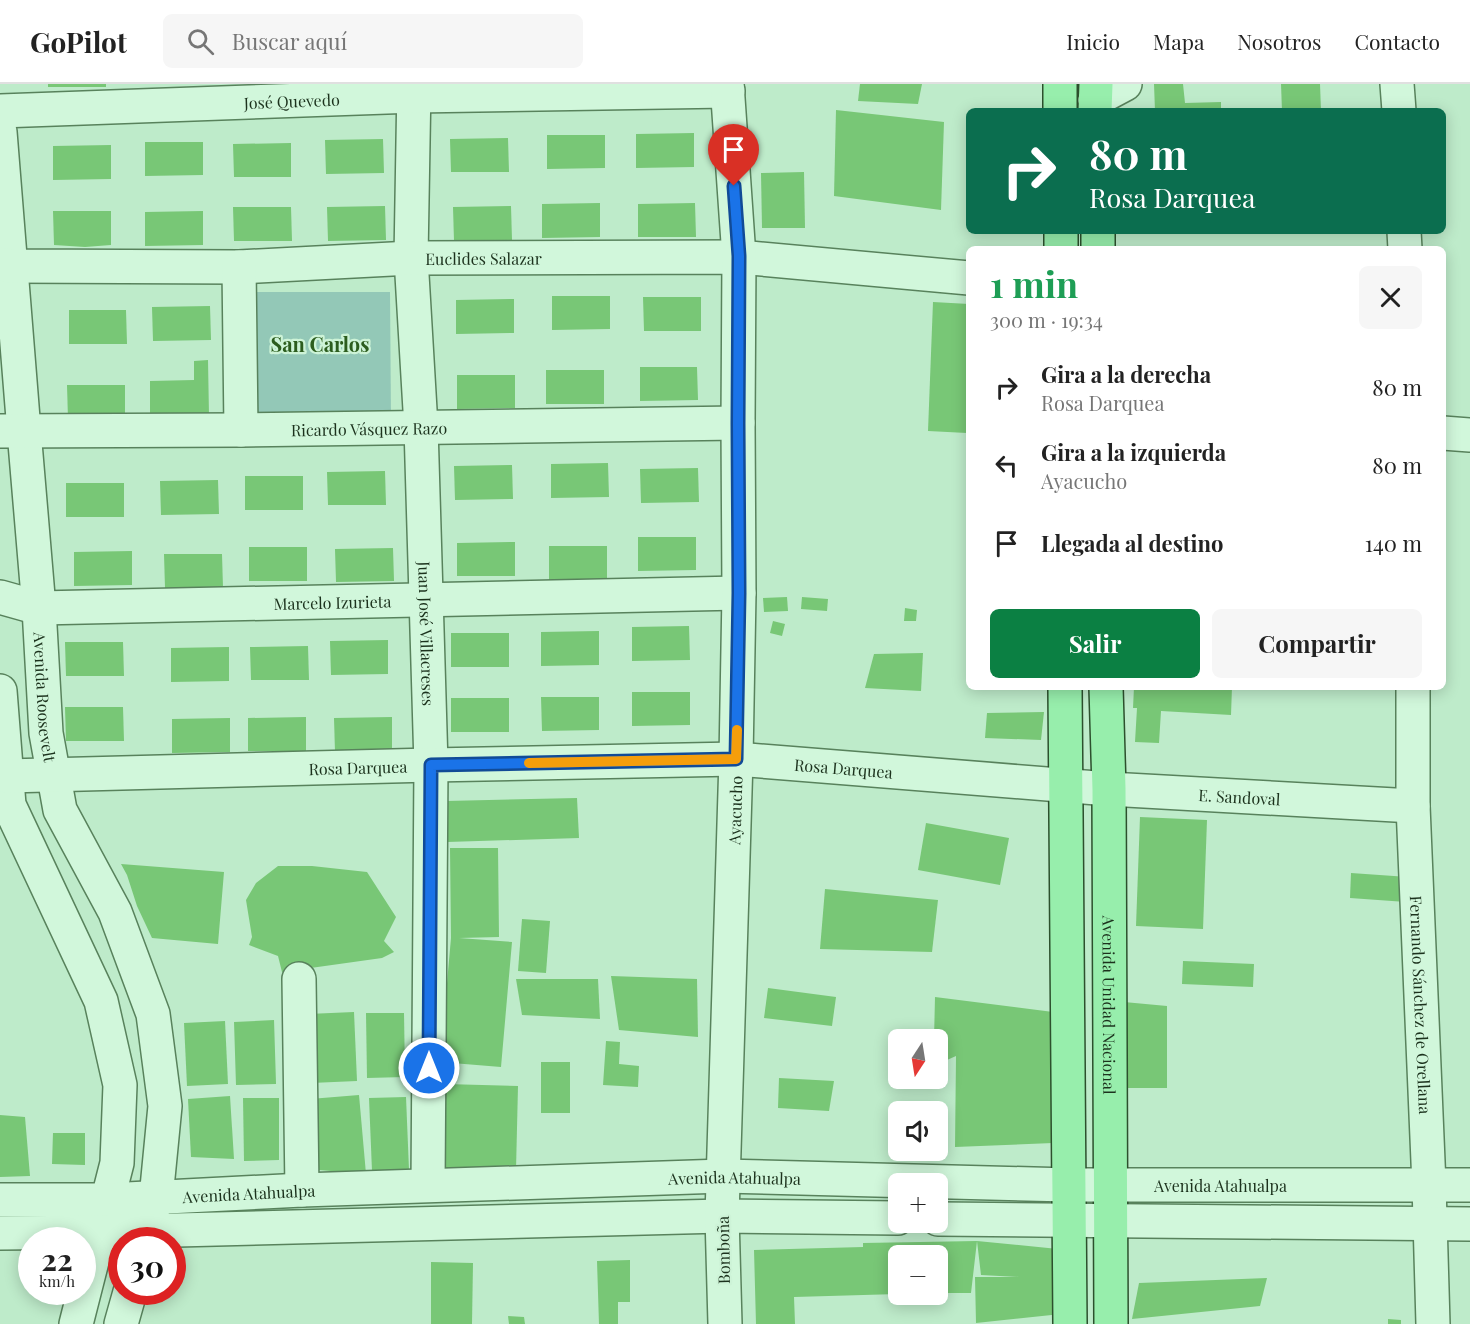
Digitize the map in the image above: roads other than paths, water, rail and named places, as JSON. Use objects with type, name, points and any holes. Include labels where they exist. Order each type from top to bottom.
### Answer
[{"type":"main road","points":[[1060,84],[1060,108]]},
{"type":"main road","points":[[1065,690],[1070,1324]]},
{"type":"main road","name":"Avenida Unidad Nacional","points":[[1106,690],[1111,1324]]},
{"type":"street","points":[[1095,98],[1125,84]]},
{"type":"street","points":[[1397,84],[1399,108]]},
{"type":"street","name":"José Quevedo","points":[[0,111],[414,90],[727,88]]},
{"type":"street","name":"Ayacucho","points":[[723,1176],[739,593],[739,256],[727,88]]},
{"type":"street","name":"Juan José Villacreses","points":[[414,90],[411,258],[421,427],[431,765],[428,1185]]},
{"type":"street","name":"Avenida Roosevelt","points":[[0,132],[12,431],[39,608],[46,733],[60,810],[115,912],[153,1014],[165,1106],[156,1198],[148,1227]]},
{"type":"street","name":"Euclides Salazar","points":[[6,265],[239,267],[411,258],[739,256],[966,278]]},
{"type":"street","points":[[239,267],[241,430]]},
{"type":"street","name":"Ricardo Vásquez Razo","points":[[12,431],[738,423]]},
{"type":"street","points":[[1446,433],[1470,435]]},
{"type":"street","name":"Marcelo Izurieta","points":[[0,597],[39,608],[739,593]]},
{"type":"street","name":"Fernando Sánchez de Orellana","points":[[1413,690],[1413,806],[1433,1324]]},
{"type":"street","points":[[0,691],[9,805],[101,1001],[120,1084],[117,1163],[76,1324]]},
{"type":"street","name":"Rosa Darquea","points":[[7,776],[736,759],[1066,785]]},
{"type":"street","name":"E. Sandoval","points":[[1066,785],[1413,806]]},
{"type":"street","points":[[299,979],[302,1190]]},
{"type":"street","name":"Avenida Atahualpa","points":[[0,1200],[108,1200],[428,1185],[723,1176],[1069,1185],[1470,1185]]},
{"type":"street","name":"Bomboña","points":[[723,1176],[725,1324]]},
{"type":"street","name":"Avenida Atahualpa","points":[[186,1235],[722,1216],[888,1218]]},
{"type":"street","points":[[948,1219],[1470,1224]]},
{"type":"street","name":"Avenida Atahualpa","points":[[0,1233],[108,1233]]},
{"type":"street","points":[[121,1324],[126,1305]]},
{"type":"district","name":"San Carlos","points":[[320,343]]}]
